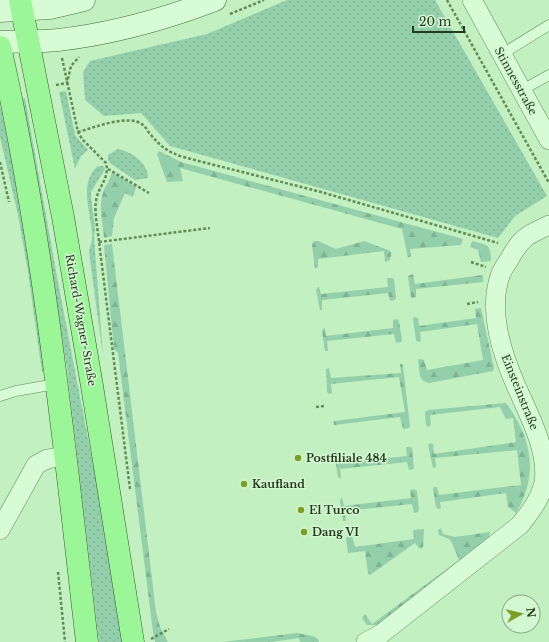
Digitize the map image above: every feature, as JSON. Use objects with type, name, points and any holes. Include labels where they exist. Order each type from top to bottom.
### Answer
[{"type":"main road","points":[[0,11],[21,5],[50,8],[84,0]]},
{"type":"main road","points":[[0,42],[58,40],[124,28],[187,10],[215,0]]},
{"type":"main road","name":"Richard-Wagner-Straße","points":[[21,5],[63,217],[92,386],[146,639]]},
{"type":"main road","points":[[0,47],[11,94],[48,312],[87,642]]},
{"type":"street","name":"Stinnesstraße","points":[[472,0],[549,140]]},
{"type":"street","name":"Einsteinstraße","points":[[366,642],[381,634],[520,525],[535,506],[544,483],[544,463],[539,440],[507,363],[498,332],[496,309],[497,288],[501,273],[515,249],[526,237],[549,225]]},
{"type":"street","points":[[0,530],[36,465],[46,460],[65,456]]},
{"type":"lane","points":[[502,54],[549,25]]},
{"type":"lane","points":[[522,90],[549,75]]},
{"type":"lane","points":[[0,396],[16,391],[56,384]]},
{"type":"path","points":[[447,0],[549,183]]},
{"type":"path","points":[[58,40],[78,132],[82,139],[106,163],[108,169],[96,202],[99,242],[130,491]]},
{"type":"path","points":[[78,132],[111,122],[135,121],[144,125],[157,143],[169,152],[183,157],[321,192],[515,249]]},
{"type":"path","points":[[108,169],[149,193]]},
{"type":"path","points":[[99,242],[210,228]]},
{"type":"path","points":[[316,407],[324,406]]},
{"type":"path","points":[[146,639],[169,629]]},
{"type":"green space","points":[[287,0],[435,0],[547,196],[515,216],[498,238],[170,146],[141,113],[104,116],[85,100],[83,72],[90,61],[207,34]]},
{"type":"green space","points":[[66,91],[75,135],[88,150],[81,156],[75,169],[59,92]]},
{"type":"green space","points":[[25,98],[58,282],[127,642],[99,642],[67,368],[45,227],[22,99]]},
{"type":"green space","points":[[0,104],[23,214],[45,370],[42,372],[28,272],[18,215],[0,137]]},
{"type":"green space","points":[[118,149],[129,153],[138,159],[145,168],[148,178],[135,180],[110,163],[108,160],[108,155]]},
{"type":"green space","points":[[159,151],[181,162],[463,239],[461,245],[410,249],[411,256],[408,258],[402,229],[180,168],[183,181],[167,182],[157,154]]},
{"type":"green space","points":[[98,166],[103,166],[105,169],[91,192],[91,196],[95,229],[94,237],[103,356],[89,252],[92,236],[87,198],[88,180]]},
{"type":"green space","points":[[112,172],[136,187],[133,197],[125,193],[114,218],[112,236],[104,238],[101,201]]},
{"type":"green space","points":[[314,241],[318,241],[336,249],[364,241],[391,252],[390,260],[385,262],[384,251],[318,259],[318,267],[315,269],[312,245]]},
{"type":"green space","points":[[472,241],[481,243],[489,248],[491,261],[481,262],[478,250],[470,247]]},
{"type":"green space","points":[[112,244],[156,612],[160,627],[168,642],[155,642],[153,632],[118,353],[114,349],[104,245]]},
{"type":"green space","points":[[413,274],[415,284],[483,275],[483,282],[416,289],[416,297],[411,298],[408,276]]},
{"type":"green space","points":[[387,278],[394,279],[395,300],[390,301],[388,293],[322,300],[322,310],[320,310],[316,290],[318,287],[321,294],[388,287]]},
{"type":"green space","points":[[481,308],[494,368],[493,371],[429,383],[423,381],[420,376],[419,359],[424,360],[427,370],[483,360],[477,324],[420,332],[421,341],[418,342],[416,340],[414,317],[418,318],[419,326],[476,318],[475,309]]},
{"type":"green space","points":[[397,319],[399,321],[401,342],[396,343],[394,334],[327,341],[328,351],[325,351],[322,331],[325,328],[326,336],[393,328],[393,320]]},
{"type":"green space","points":[[400,364],[403,366],[409,428],[403,429],[400,417],[334,425],[333,421],[405,412],[399,377],[331,384],[332,393],[329,394],[327,392],[326,369],[329,368],[331,378],[401,373]]},
{"type":"green space","points":[[506,403],[522,430],[527,443],[529,457],[530,471],[528,484],[516,513],[508,507],[506,493],[440,502],[441,508],[438,509],[436,507],[433,488],[435,487],[437,487],[439,495],[521,485],[517,450],[435,458],[436,467],[433,468],[428,445],[430,443],[433,444],[434,454],[516,442],[513,418],[506,419],[500,407],[430,415],[431,425],[428,427],[426,425],[425,412],[428,410]]},
{"type":"green space","points":[[406,447],[412,448],[414,469],[409,470],[407,462],[340,469],[341,479],[338,477],[336,456],[338,456],[339,463],[407,456]]},
{"type":"green space","points":[[414,489],[417,491],[418,512],[414,513],[412,504],[345,511],[346,521],[343,521],[340,501],[341,498],[344,506],[411,498],[410,490]]},
{"type":"green space","points":[[441,528],[443,534],[455,537],[490,532],[489,538],[377,625],[367,625],[362,618],[365,614],[372,624],[459,560],[451,541],[439,535],[438,530]]},
{"type":"green space","points":[[424,529],[423,548],[420,549],[415,543],[370,575],[368,573],[365,551],[348,553],[347,537],[352,536],[355,547],[414,539],[413,530]]},
{"type":"green space","points":[[297,633],[313,636],[318,639],[319,642],[300,642],[299,638],[272,642],[223,642]]},
{"type":"place","name":"Postfiliale 484","points":[[298,458]]},
{"type":"place","name":"Kaufland","points":[[244,484]]},
{"type":"place","name":"El Turco","points":[[301,510]]},
{"type":"place","name":"Dang VI","points":[[304,532]]}]
